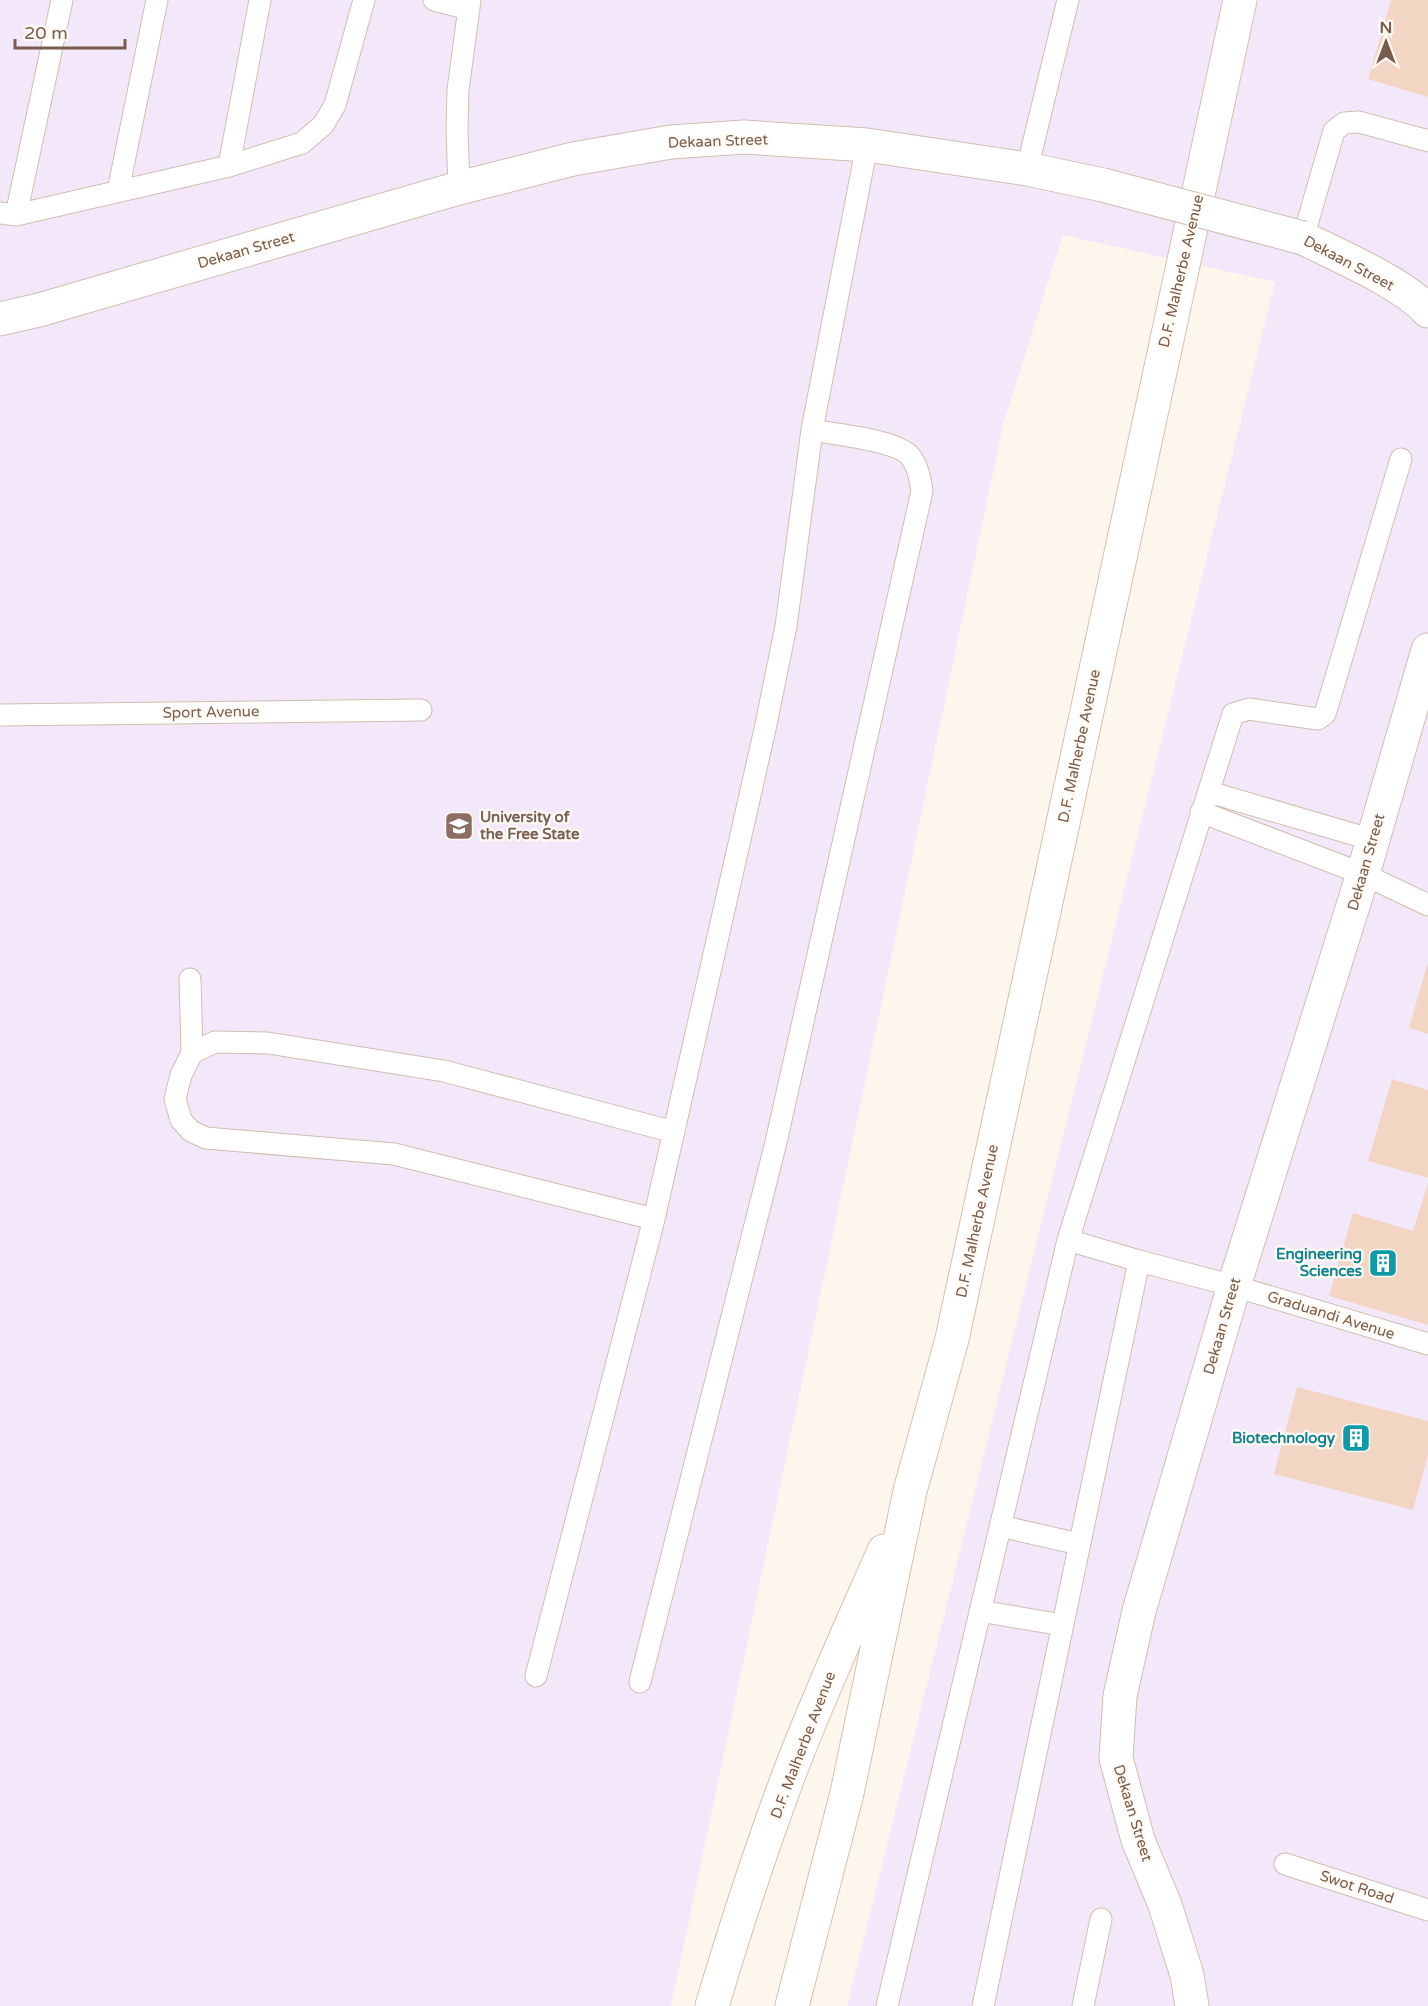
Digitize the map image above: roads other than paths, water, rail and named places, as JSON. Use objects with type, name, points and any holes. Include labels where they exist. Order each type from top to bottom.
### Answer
[{"type":"street","name":"D.F. Malherbe Avenue","points":[[792,2006],[849,1781],[910,1491],[952,1339],[1240,0]]},
{"type":"street","name":"Dekaan Street","points":[[0,319],[50,307],[459,188],[573,159],[671,142],[744,137],[867,145],[1027,169],[1103,185],[1303,238],[1378,276],[1420,303],[1428,311]]},
{"type":"street","name":"Dekaan Street","points":[[1192,2006],[1187,1975],[1165,1905],[1138,1840],[1116,1758],[1120,1696],[1139,1611],[1234,1286],[1363,874],[1428,650]]},
{"type":"street","name":"D.F. Malherbe Avenue","points":[[712,2006],[736,1927],[788,1778],[824,1686],[910,1491]]},
{"type":"lane","points":[[62,0],[8,214],[229,166],[302,143],[323,125],[335,105],[364,0]]},
{"type":"lane","points":[[118,191],[157,0]]},
{"type":"lane","points":[[229,166],[260,0]]},
{"type":"lane","points":[[434,0],[470,4],[458,90],[459,188]]},
{"type":"lane","points":[[1027,169],[1068,0]]},
{"type":"lane","points":[[1303,238],[1334,131],[1344,123],[1359,122],[1428,141]]},
{"type":"lane","points":[[536,1676],[654,1219],[765,729],[786,626],[812,430],[867,145]]},
{"type":"lane","points":[[640,1682],[776,1142],[922,491],[918,471],[909,455],[892,445],[812,430]]},
{"type":"lane","points":[[887,2006],[1068,1240],[1233,714],[1249,709],[1318,719],[1325,714],[1401,459]]},
{"type":"lane","name":"Sport Avenue","points":[[0,715],[421,710]]},
{"type":"lane","points":[[1205,802],[1372,840]]},
{"type":"lane","points":[[1205,802],[1428,905]]},
{"type":"lane","points":[[190,979],[192,1053],[181,1075],[175,1099],[181,1120],[191,1131],[206,1138],[394,1154],[654,1219]]},
{"type":"lane","points":[[192,1053],[214,1042],[268,1043],[444,1071],[674,1132]]},
{"type":"lane","name":"Graduandi Avenue","points":[[1068,1240],[1234,1286],[1428,1344]]},
{"type":"lane","points":[[983,2006],[1139,1261]]},
{"type":"lane","points":[[1000,1526],[1079,1544]]},
{"type":"lane","points":[[980,1611],[1062,1625]]},
{"type":"lane","name":"Swot Road","points":[[1285,1864],[1428,1910]]},
{"type":"lane","points":[[1083,2006],[1101,1919]]},
{"type":"place","name":"University of the Free State","points":[[459,826]]},
{"type":"place","name":"Engineering Sciences","points":[[1383,1263]]},
{"type":"place","name":"Biotechnology","points":[[1356,1438]]}]
